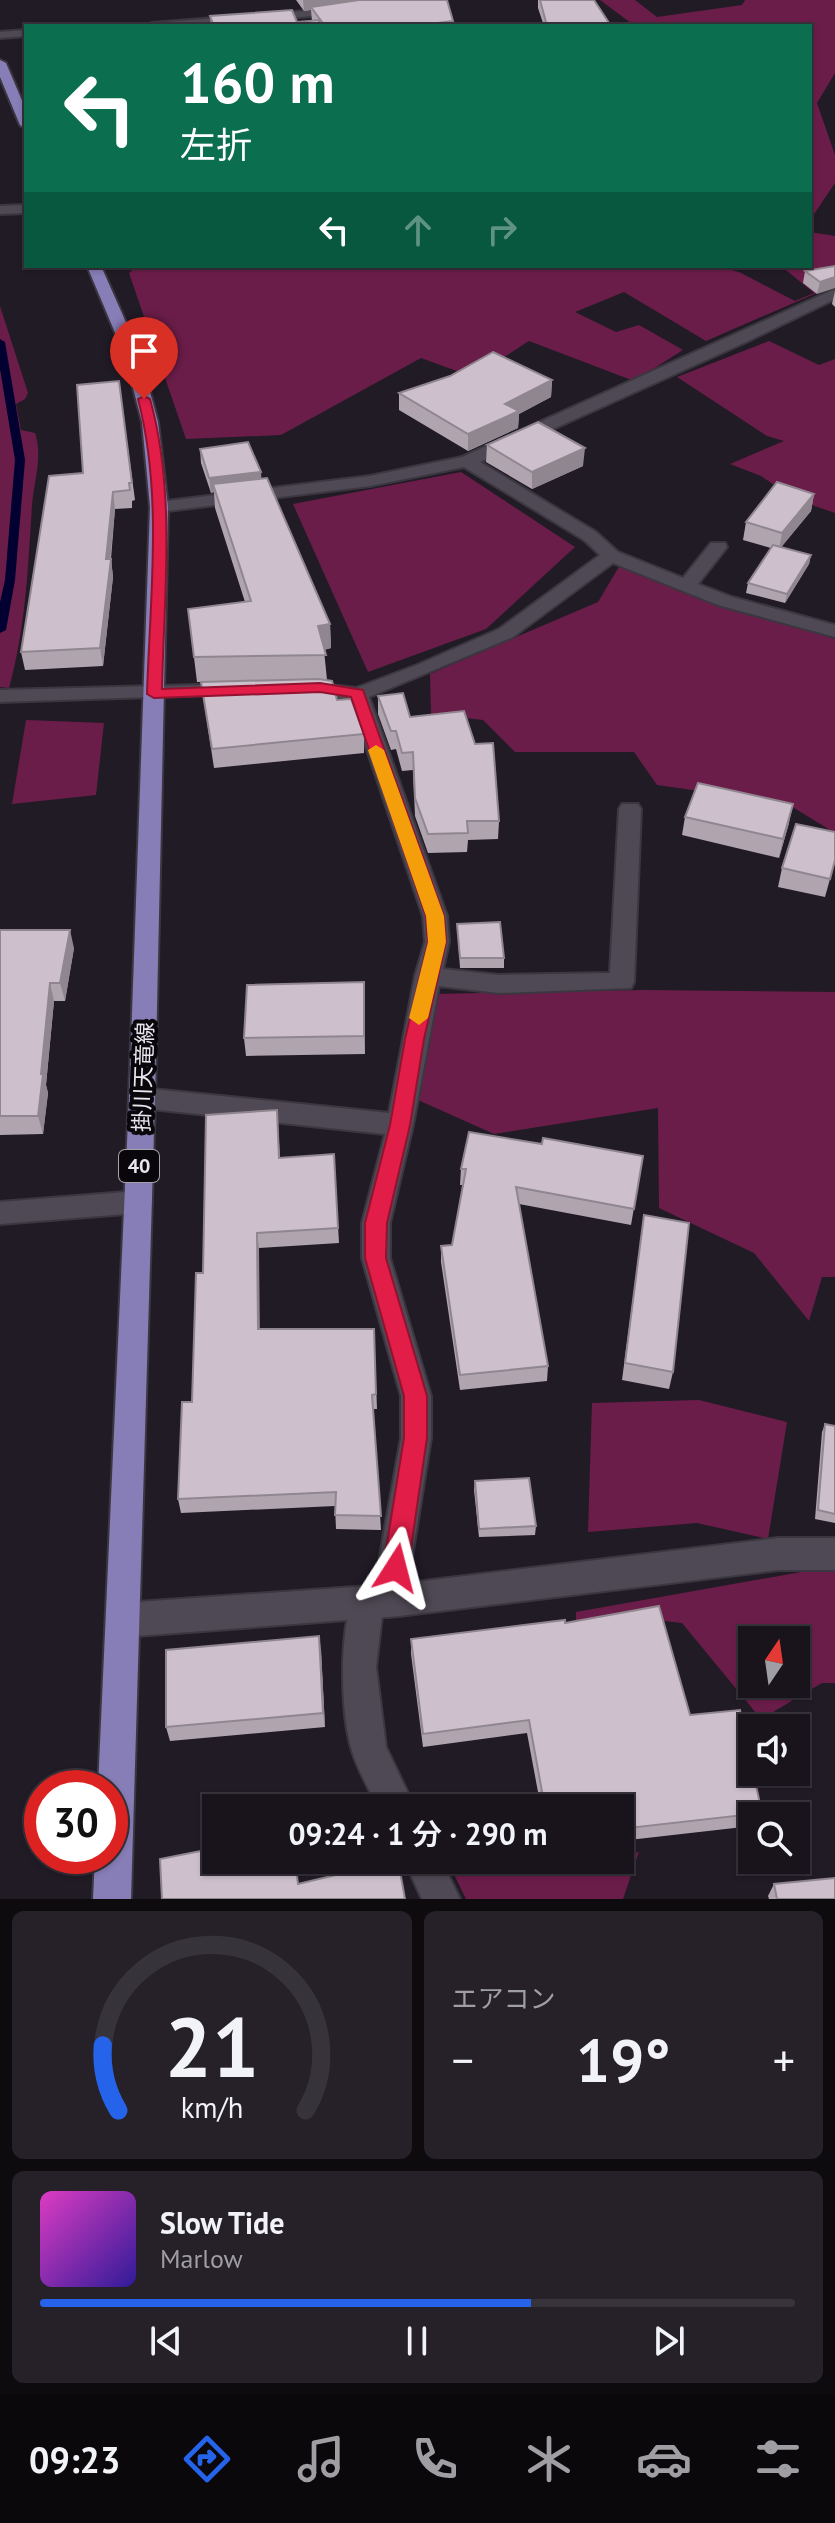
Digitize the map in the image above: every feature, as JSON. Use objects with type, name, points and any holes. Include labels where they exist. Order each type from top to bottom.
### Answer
[{"type":"main road","points":[[0,63],[24,120]]},
{"type":"main road","name":"掛川天竜線","points":[[95,268],[132,354],[150,422],[159,507],[142,1098],[112,1899]]},
{"type":"street","points":[[185,24],[302,17],[358,10]]},
{"type":"street","points":[[0,35],[24,33]]},
{"type":"street","points":[[0,210],[24,209]]},
{"type":"street","points":[[159,507],[370,481],[467,461],[741,339],[835,293]]},
{"type":"street","points":[[467,461],[590,536],[611,556],[725,601],[835,631]]},
{"type":"street","points":[[686,586],[718,547]]},
{"type":"street","points":[[289,689],[320,688],[358,694],[506,633],[611,556]]},
{"type":"street","points":[[7,696],[258,690]]},
{"type":"street","points":[[358,694],[435,916],[437,942],[427,976],[400,1125],[376,1223],[376,1258],[416,1396],[416,1438],[378,1602],[359,1667],[369,1750],[390,1794]]},
{"type":"street","points":[[427,976],[499,984],[622,982],[630,809]]},
{"type":"street","points":[[142,1098],[400,1125]]},
{"type":"street","points":[[0,1213],[138,1202]]},
{"type":"street","points":[[123,1620],[378,1602],[778,1554],[835,1554]]},
{"type":"street","points":[[429,1874],[441,1899]]},
{"type":"shaded area","points":[[600,0],[635,0],[657,17],[742,5],[745,0],[835,0],[835,73],[817,103],[835,155],[835,183],[812,216],[812,24],[632,24]]},
{"type":"shaded area","points":[[812,232],[835,236],[835,285],[706,341],[624,292],[575,312],[616,332],[639,325],[683,350],[634,381],[529,341],[473,377],[421,358],[281,435],[186,439],[129,273],[135,268],[724,268],[739,272],[795,301],[814,293],[783,268],[812,268]]},
{"type":"shaded area","points":[[0,306],[28,393],[16,404],[21,430],[35,433],[38,451],[23,620],[9,688],[0,687]]},
{"type":"shaded area","points":[[769,341],[819,365],[835,359],[835,513],[795,499],[761,476],[730,464],[784,441],[767,436],[677,377]]},
{"type":"shaded area","points":[[461,472],[575,547],[486,629],[368,672],[293,504]]},
{"type":"shaded area","points":[[620,565],[725,605],[835,639],[835,833],[786,803],[657,785],[634,752],[515,752],[483,720],[431,714],[430,674],[598,602]]},
{"type":"shaded area","points":[[26,720],[104,723],[96,795],[12,804]]},
{"type":"shaded area","points":[[643,990],[835,992],[835,1277],[822,1277],[809,1321],[754,1253],[659,1208],[658,1108],[494,1134],[418,1100],[433,994]]},
{"type":"shaded area","points":[[699,1400],[787,1422],[768,1539],[697,1523],[588,1532],[592,1403]]},
{"type":"shaded area","points":[[835,1566],[835,1683],[822,1683],[810,1690],[810,1626],[738,1626],[738,1691],[682,1623],[655,1620],[576,1628],[576,1612]]},
{"type":"shaded area","points":[[744,1698],[797,1698],[769,1714],[757,1714]]},
{"type":"shaded area","points":[[454,1874],[632,1874],[623,1899],[466,1899]]},
{"type":"building","points":[[359,0],[447,0],[453,21],[430,24],[324,24],[311,7]]},
{"type":"building","points":[[540,0],[594,0],[610,24],[546,24]]},
{"type":"building","points":[[292,10],[297,22],[319,20],[319,24],[213,24],[210,16]]},
{"type":"building","points":[[835,266],[835,277],[820,282],[805,271]]},
{"type":"building","points":[[493,352],[552,380],[505,404],[519,411],[468,434],[399,393],[450,376]]},
{"type":"building","points":[[119,381],[132,483],[129,483],[130,490],[113,492],[106,559],[111,559],[100,648],[21,652],[49,476],[83,473],[77,385]]},
{"type":"building","points":[[538,422],[585,448],[532,472],[487,445]]},
{"type":"building","points":[[248,442],[261,472],[209,478],[200,449]]},
{"type":"building","points":[[267,478],[330,624],[318,626],[326,655],[194,657],[188,609],[251,601],[213,484]]},
{"type":"building","points":[[777,482],[814,494],[782,533],[746,522]]},
{"type":"building","points":[[773,545],[811,555],[787,594],[748,583]]},
{"type":"building","points":[[332,681],[337,700],[351,699],[364,734],[212,749],[201,682]]},
{"type":"building","points":[[403,693],[410,717],[464,711],[475,744],[493,743],[499,821],[467,821],[468,833],[428,834],[415,798],[413,752],[402,753],[396,731],[391,731],[378,696]]},
{"type":"building","points":[[698,783],[793,804],[783,839],[685,817]]},
{"type":"building","points":[[796,824],[835,832],[835,860],[830,879],[782,868]]},
{"type":"building","points":[[500,922],[504,958],[460,958],[457,924]]},
{"type":"building","points":[[0,930],[70,930],[60,983],[50,983],[38,1116],[0,1116]]},
{"type":"building","points":[[364,982],[364,1036],[244,1038],[247,985]]},
{"type":"building","points":[[277,1110],[279,1158],[334,1154],[338,1228],[257,1233],[258,1329],[374,1329],[376,1394],[372,1395],[381,1516],[335,1515],[336,1492],[178,1499],[182,1402],[192,1402],[196,1273],[203,1273],[206,1115]]},
{"type":"building","points":[[469,1132],[542,1144],[543,1138],[643,1156],[634,1209],[516,1187],[548,1366],[460,1375],[441,1246],[452,1245],[466,1169],[461,1169]]},
{"type":"building","points":[[644,1215],[689,1223],[673,1372],[625,1363]]},
{"type":"building","points":[[825,1424],[835,1426],[835,1514],[818,1510]]},
{"type":"building","points":[[529,1478],[536,1526],[479,1529],[475,1481]]},
{"type":"building","points":[[659,1606],[690,1715],[740,1710],[738,1786],[756,1786],[760,1802],[738,1802],[738,1816],[634,1827],[634,1794],[542,1794],[529,1720],[423,1734],[411,1639],[565,1620],[565,1623]]},
{"type":"building","points":[[319,1636],[323,1713],[166,1727],[166,1650]]},
{"type":"building","points":[[202,1851],[202,1874],[297,1874],[298,1884],[340,1874],[401,1874],[405,1899],[162,1899],[160,1859]]},
{"type":"building","points":[[835,1878],[835,1899],[777,1899],[774,1884]]},
{"type":"waterway","points":[[0,342],[20,460],[10,580],[0,630]]},
{"type":"slow traffic","points":[[376,750],[435,916],[437,942],[419,1018]]},
{"type":"route","points":[[144,399],[150,422],[159,507],[154,694],[320,688],[358,694],[435,916],[437,942],[427,976],[400,1125],[376,1223],[376,1258],[416,1396],[416,1438],[396,1568]]}]
